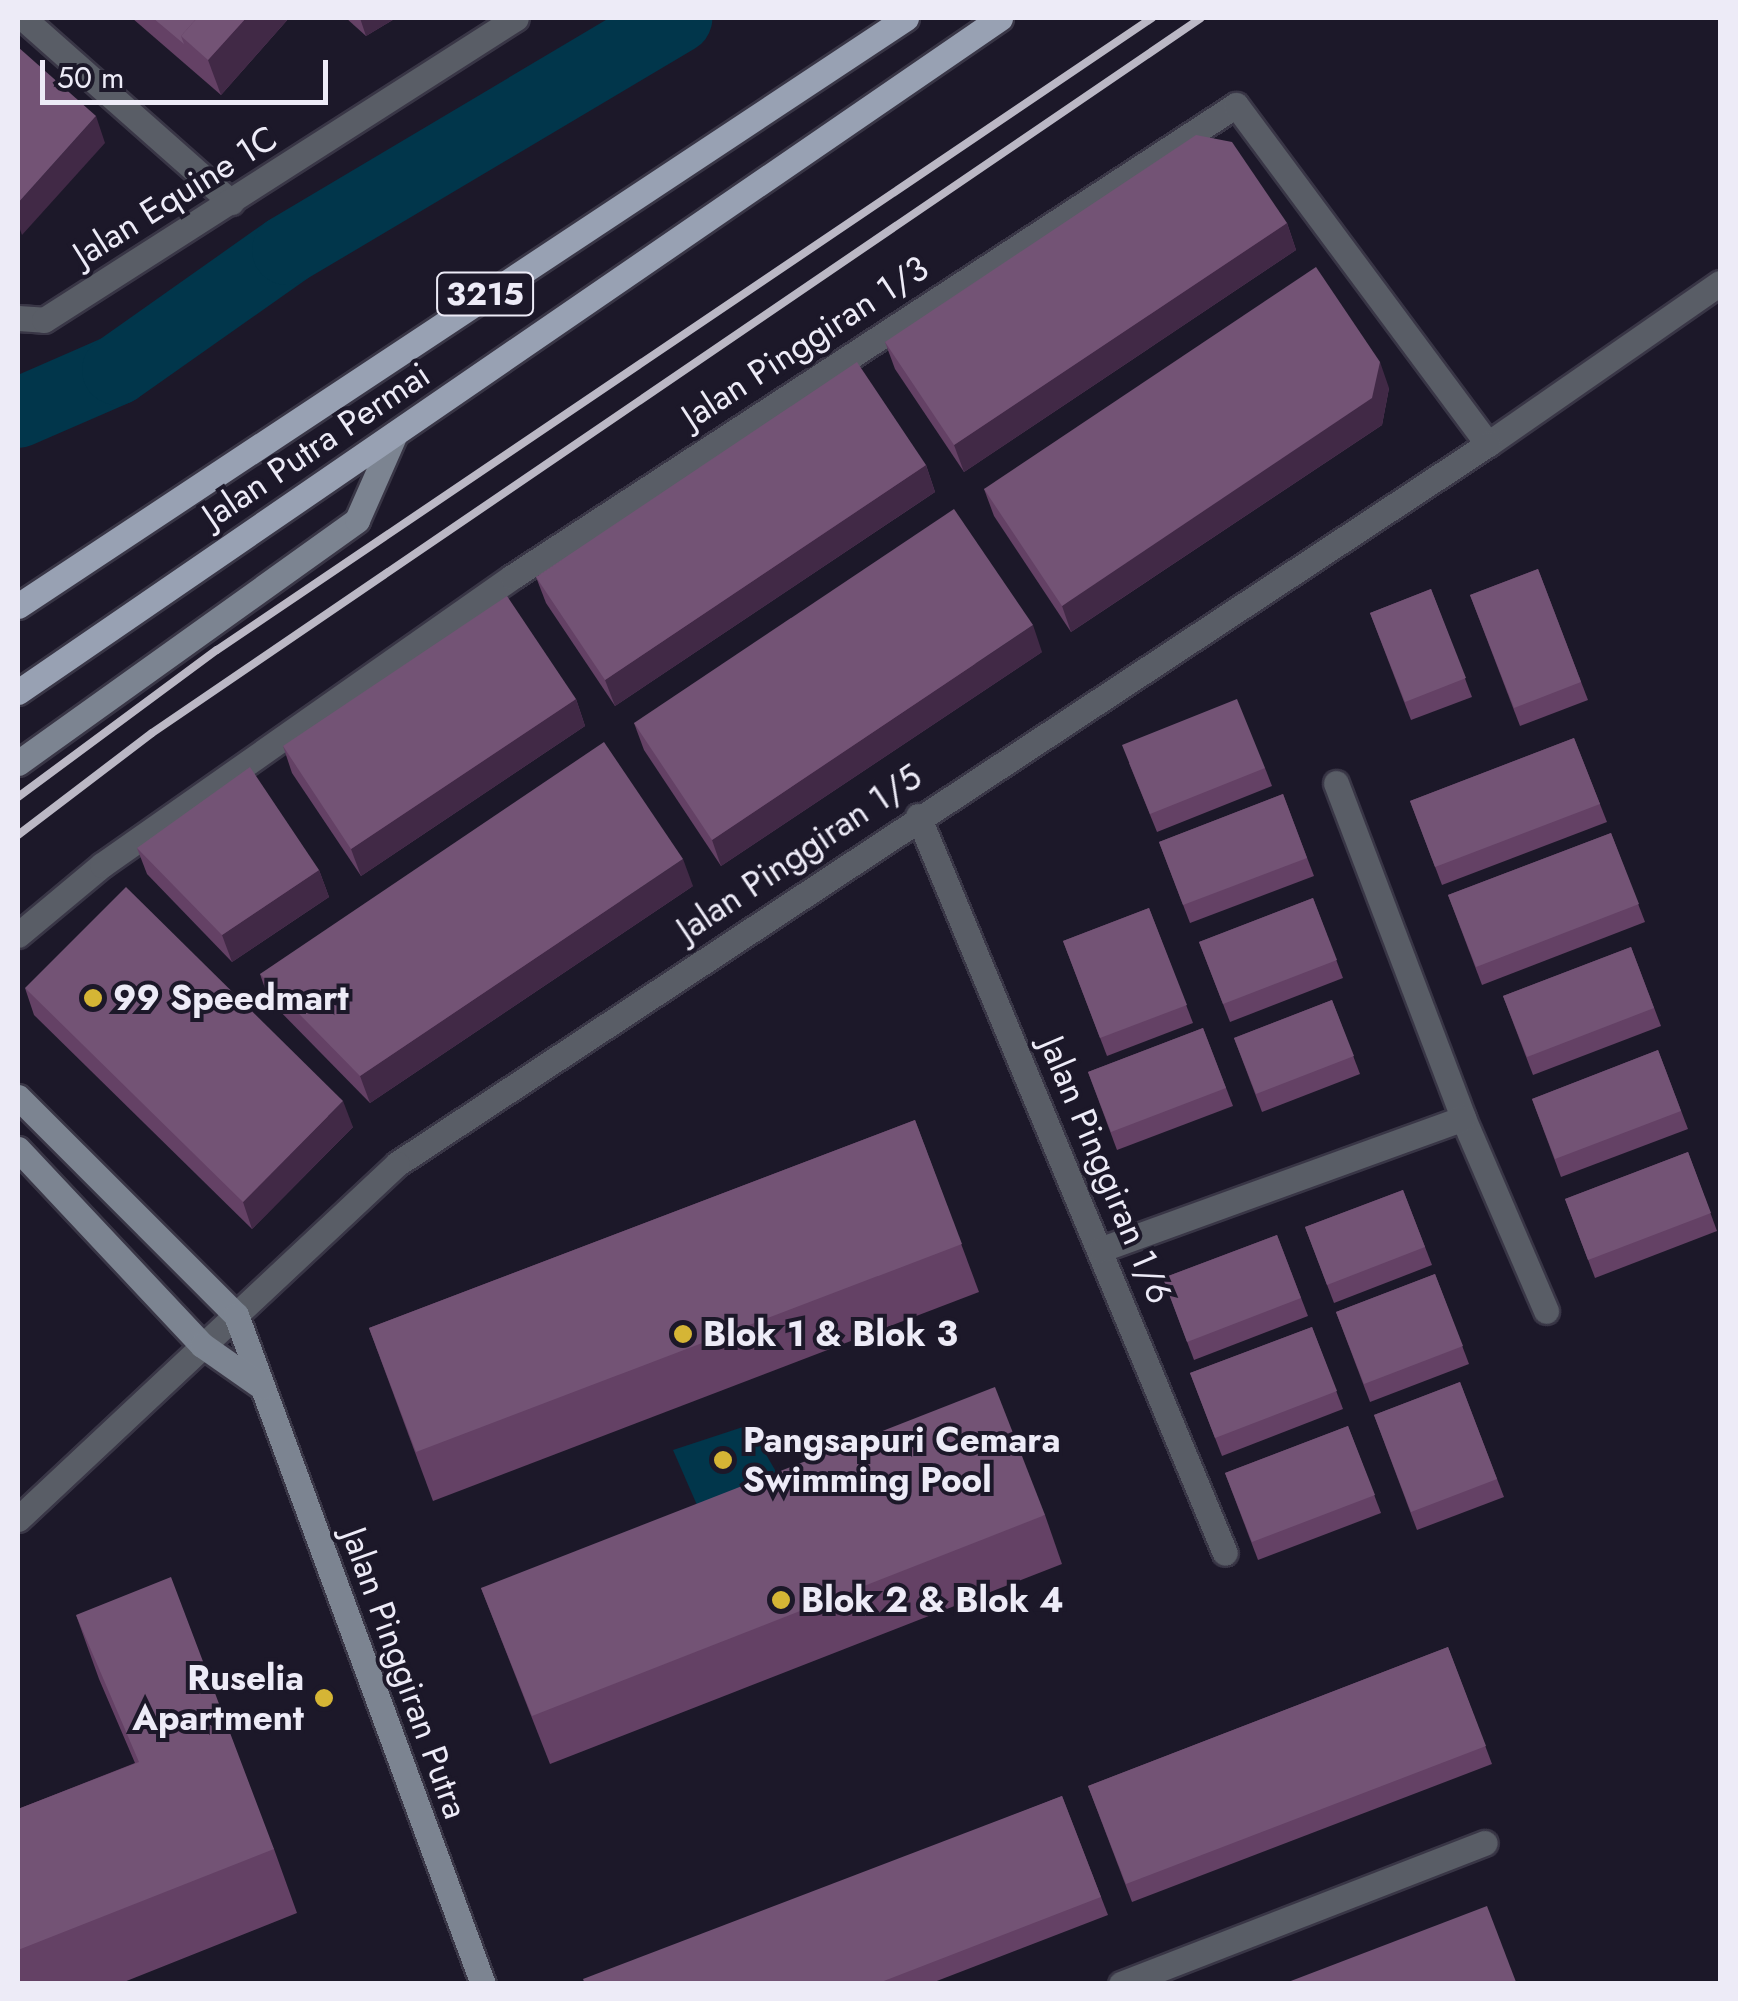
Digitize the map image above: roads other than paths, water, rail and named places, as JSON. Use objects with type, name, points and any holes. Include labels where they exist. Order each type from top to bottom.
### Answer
[{"type":"main road","name":"Jalan Putra Permai","points":[[18,606],[64,571],[906,18]]},
{"type":"main road","name":"Jalan Putra Permai","points":[[18,692],[1000,18]]},
{"type":"street","points":[[23,18],[231,202]]},
{"type":"street","name":"Jalan Equine 1C","points":[[18,318],[44,320],[516,18]]},
{"type":"street","name":"Jalan Pinggiran 1/3","points":[[18,935],[102,865],[512,577],[1236,105],[1488,444]]},
{"type":"street","points":[[1488,444],[1720,283]]},
{"type":"street","points":[[18,763],[357,520],[394,434]]},
{"type":"street","name":"Jalan Pinggiran 1/5","points":[[18,1519],[397,1164],[918,816],[1488,444]]},
{"type":"street","points":[[18,597],[64,571]]},
{"type":"street","points":[[1336,784],[1463,1118],[1546,1312]]},
{"type":"street","name":"Jalan Pinggiran 1/6","points":[[918,816],[1102,1249],[1225,1553]]},
{"type":"street","name":"Jalan Pinggiran Putra","points":[[18,1097],[236,1315],[483,1984]]},
{"type":"street","points":[[1102,1249],[1463,1118]]},
{"type":"street","points":[[18,1149],[202,1346],[262,1387]]},
{"type":"street","points":[[1121,1984],[1484,1842]]},
{"type":"water","name":"Pangsapuri Cemara Swimming Pool","points":[[749,1425],[775,1470],[777,1496],[697,1505],[673,1450]]},
{"type":"waterway","points":[[18,413],[117,370],[287,250],[677,18]]},
{"type":"railway","points":[[18,797],[217,650],[1152,18]]},
{"type":"railway","points":[[18,835],[152,733],[1201,18]]},
{"type":"place","name":"99 Speedmart","points":[[93,998]]},
{"type":"place","name":"Blok 1 & Blok 3","points":[[683,1334]]},
{"type":"place","name":"Pangsapuri Cemara Swimming Pool","points":[[723,1460]]},
{"type":"place","name":"Blok 2 & Blok 4","points":[[781,1600]]},
{"type":"place","name":"Ruselia Apartment","points":[[324,1698]]}]
